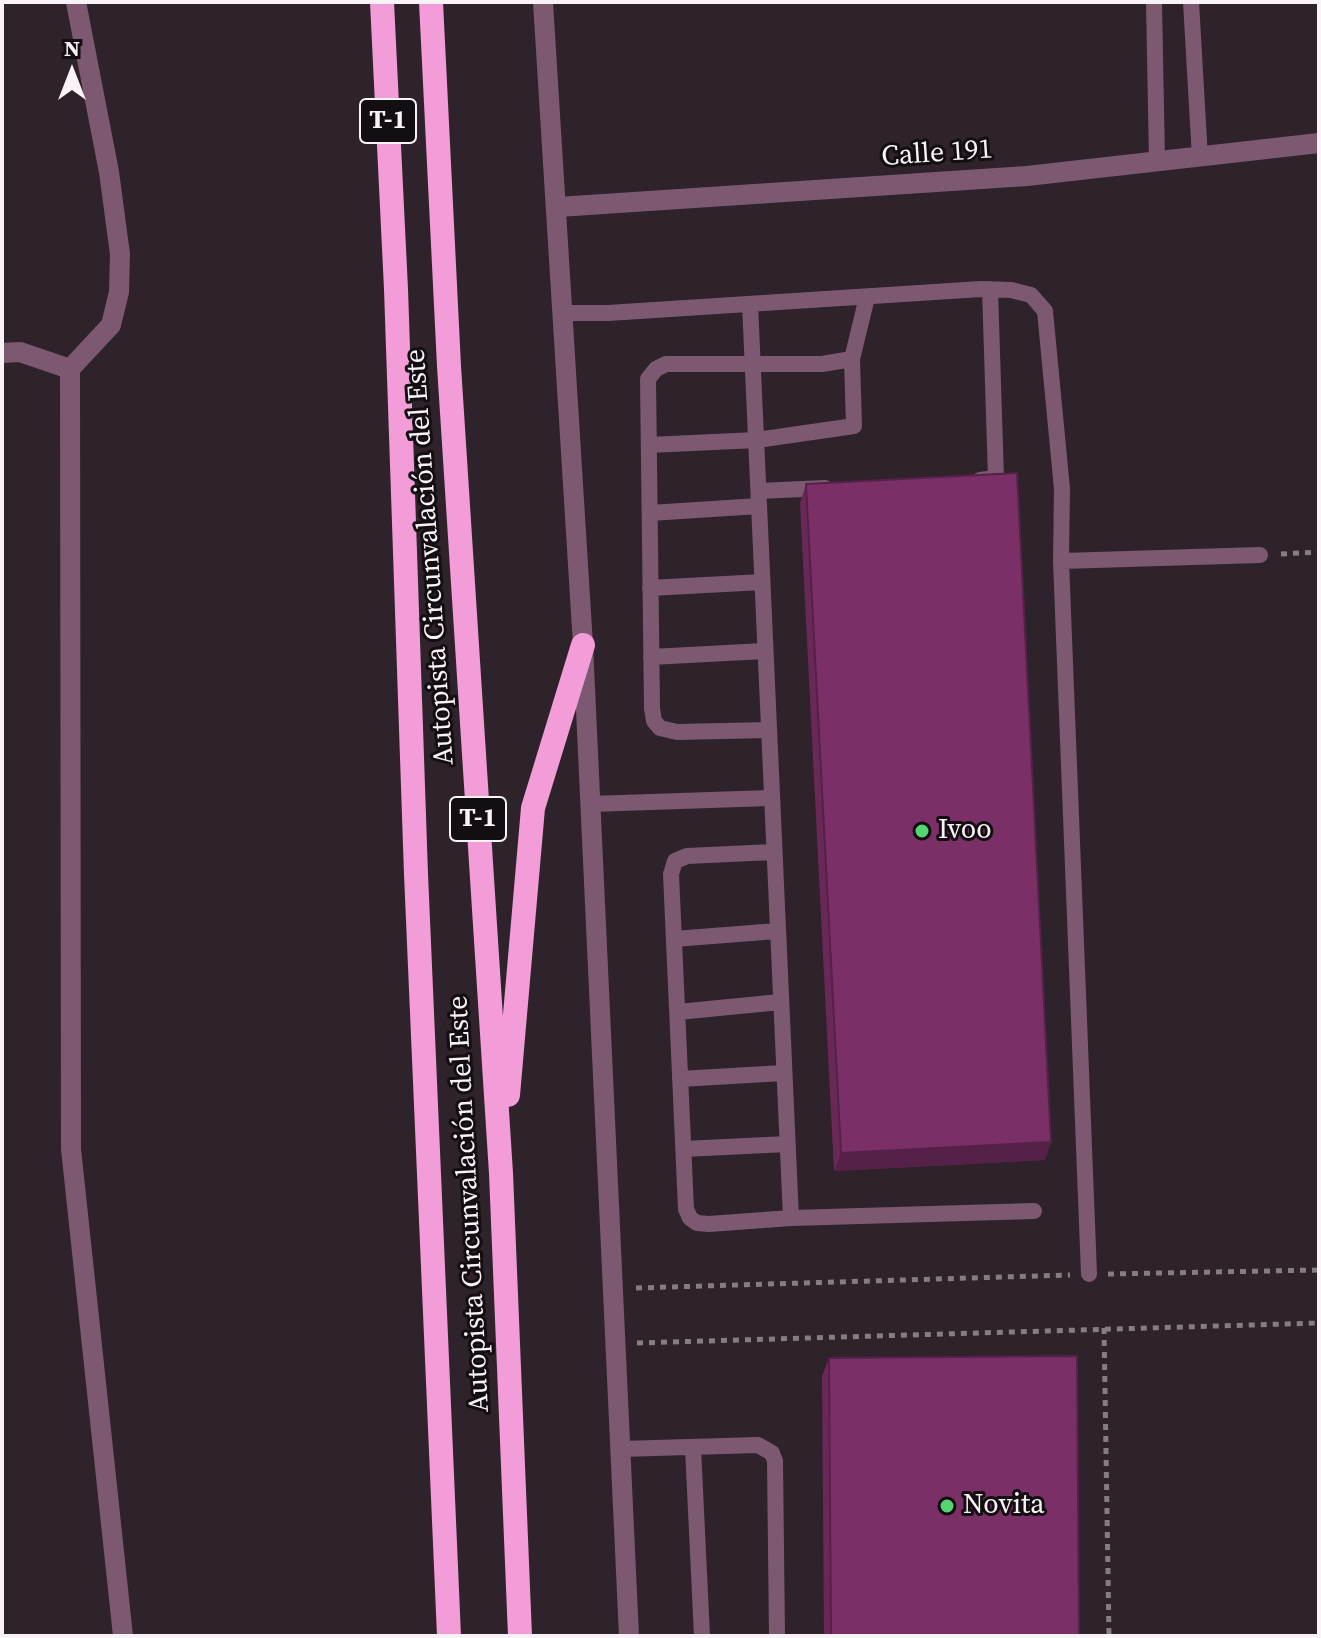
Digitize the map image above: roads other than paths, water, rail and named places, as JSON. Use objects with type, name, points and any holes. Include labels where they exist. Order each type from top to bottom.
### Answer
[{"type":"highway","name":"Autopista Circunvalación del Este","points":[[382,2],[396,277],[417,890],[449,1636]]},
{"type":"highway","name":"Autopista Circunvalación del Este","points":[[431,2],[450,382],[501,1173],[520,1636]]},
{"type":"highway","points":[[501,1173],[533,808],[583,645]]},
{"type":"street","points":[[76,2],[109,172],[120,254],[119,292],[111,325],[70,369],[71,1149],[123,1636]]},
{"type":"street","points":[[543,2],[583,645],[629,1636]]},
{"type":"street","name":"Calle 191","points":[[558,207],[1012,177],[1319,143]]},
{"type":"street","points":[[2,353],[20,352],[70,369]]},
{"type":"lane","points":[[1154,2],[1157,162]]},
{"type":"lane","points":[[1191,2],[1200,158]]},
{"type":"lane","points":[[564,313],[990,289],[1031,295],[1045,311],[1062,489],[1061,561],[1089,1274]]},
{"type":"lane","points":[[964,480],[996,478],[990,289]]},
{"type":"lane","points":[[649,445],[757,440],[854,426],[852,359],[867,297]]},
{"type":"lane","points":[[750,304],[791,1218]]},
{"type":"lane","points":[[768,730],[677,732],[660,728],[654,721],[648,379],[656,369],[666,364],[822,364],[852,359]]},
{"type":"lane","points":[[650,513],[838,487]]},
{"type":"lane","points":[[1061,561],[1260,555]]},
{"type":"lane","points":[[650,588],[762,582]]},
{"type":"lane","points":[[651,657],[764,651]]},
{"type":"lane","points":[[591,804],[770,798]]},
{"type":"lane","points":[[773,852],[687,856],[675,861],[671,874],[686,1209],[690,1218],[697,1223],[1034,1211]]},
{"type":"lane","points":[[674,939],[777,931]]},
{"type":"lane","points":[[678,1012],[780,1002]]},
{"type":"lane","points":[[680,1079],[783,1073]]},
{"type":"lane","points":[[684,1149],[787,1144]]},
{"type":"lane","points":[[620,1449],[758,1445],[772,1453],[775,1461],[777,1636]]},
{"type":"lane","points":[[693,1448],[702,1636]]},
{"type":"place","name":"Ivoo","points":[[922,831]]},
{"type":"place","name":"Novita","points":[[947,1506]]}]
